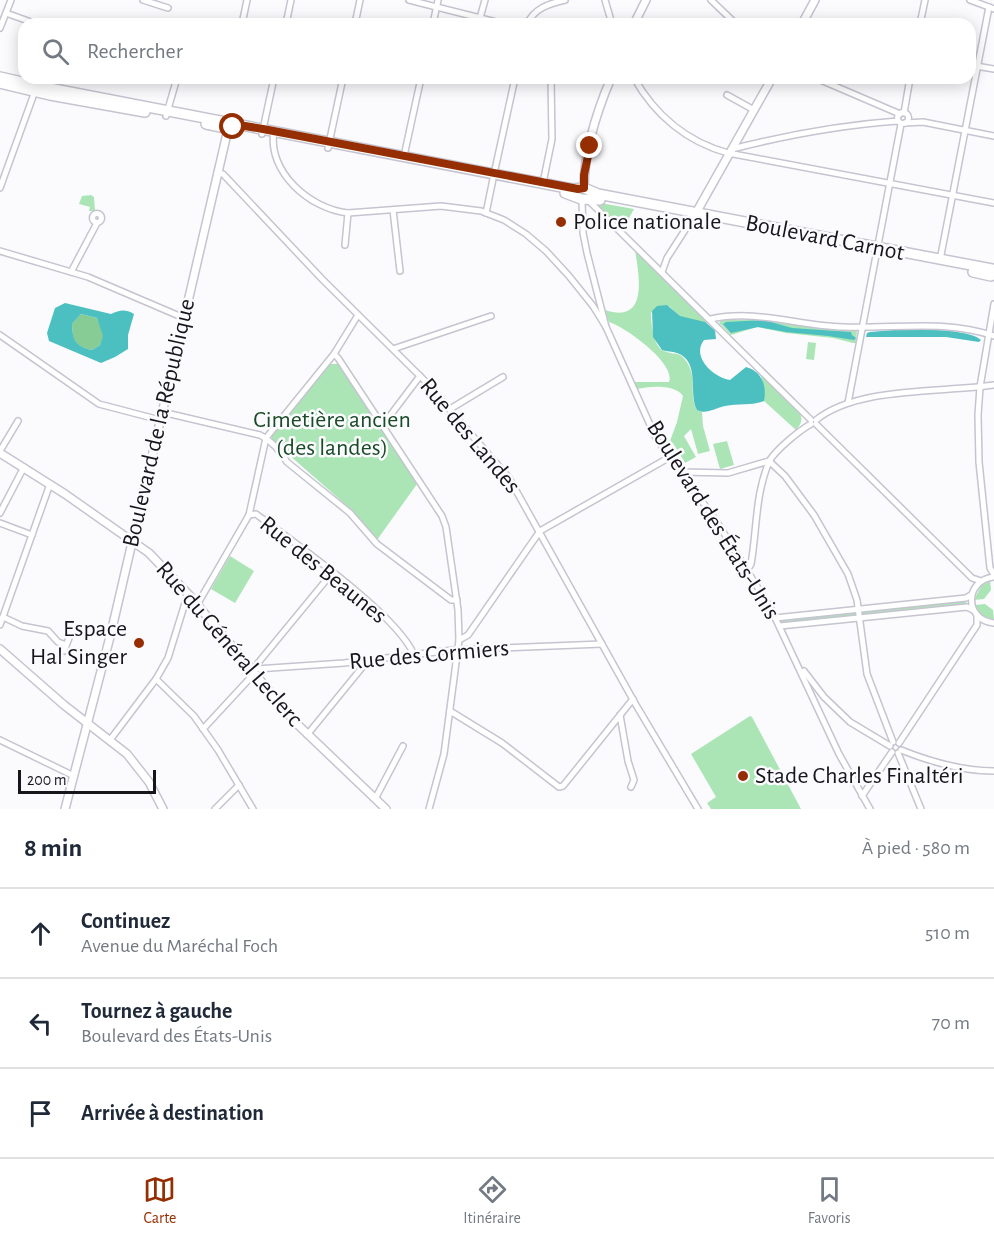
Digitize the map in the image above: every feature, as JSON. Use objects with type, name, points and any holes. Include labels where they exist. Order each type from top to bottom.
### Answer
[{"type":"main road","points":[[0,77],[18,83]]},
{"type":"main road","points":[[0,83],[36,89]]},
{"type":"main road","points":[[21,84],[36,89]]},
{"type":"main road","name":"Boulevard Carnot","points":[[36,89],[993,273]]},
{"type":"main road","points":[[229,126],[245,126],[262,132]]},
{"type":"main road","name":"Boulevard Carnot","points":[[494,177],[543,183],[583,194]]},
{"type":"main road","name":"Boulevard Carnot","points":[[878,250],[940,260],[993,273]]},
{"type":"street","points":[[0,28],[11,0]]},
{"type":"street","points":[[143,0],[168,8]]},
{"type":"street","points":[[243,18],[247,0]]},
{"type":"street","points":[[287,18],[291,0]]},
{"type":"street","points":[[356,18],[360,0]]},
{"type":"street","points":[[409,0],[480,18],[485,0]]},
{"type":"street","points":[[434,18],[438,0]]},
{"type":"street","points":[[530,18],[539,8],[565,0]]},
{"type":"street","points":[[605,0],[610,18]]},
{"type":"street","points":[[637,18],[646,0]]},
{"type":"street","points":[[711,0],[730,18]]},
{"type":"street","points":[[805,18],[815,0]]},
{"type":"street","points":[[921,18],[925,0]]},
{"type":"street","points":[[970,0],[992,8],[976,71]]},
{"type":"street","points":[[6,13],[20,18]]},
{"type":"street","points":[[977,66],[994,69]]},
{"type":"street","points":[[167,113],[175,84]]},
{"type":"street","points":[[262,132],[273,84]]},
{"type":"street","points":[[329,145],[342,84]]},
{"type":"street","points":[[404,158],[420,84]]},
{"type":"street","points":[[486,213],[514,84]]},
{"type":"street","points":[[543,183],[552,139],[551,84]]},
{"type":"street","name":"Boulevard des États-Unis","points":[[606,327],[596,294],[583,233],[583,194],[590,146],[608,84]]},
{"type":"street","points":[[638,84],[648,99],[679,130],[696,142],[729,151],[994,203]]},
{"type":"street","points":[[662,272],[769,84]]},
{"type":"street","points":[[831,84],[923,122],[994,135]]},
{"type":"street","points":[[901,123],[908,120],[904,114],[909,84]]},
{"type":"street","points":[[940,260],[974,84]]},
{"type":"street","points":[[0,188],[3,172],[36,89]]},
{"type":"street","points":[[727,95],[754,110]]},
{"type":"street","points":[[848,403],[901,123],[897,117],[904,114]]},
{"type":"street","points":[[729,151],[812,130],[864,123],[923,122]]},
{"type":"street","name":"Boulevard de la République","points":[[65,809],[88,724],[229,126]]},
{"type":"street","points":[[273,133],[277,161],[290,180],[311,200],[321,206],[348,213],[452,206],[486,213],[510,224],[540,245],[594,306],[600,305],[602,308]]},
{"type":"street","name":"Rue des Landes","points":[[217,173],[225,176],[358,315],[420,376],[509,478],[633,699],[698,809]]},
{"type":"street","points":[[583,194],[972,578],[975,587]]},
{"type":"street","points":[[393,210],[400,271]]},
{"type":"street","points":[[345,245],[348,213]]},
{"type":"street","points":[[71,272],[97,223]]},
{"type":"street","points":[[0,251],[88,277],[184,318]]},
{"type":"street","name":"Boulevard des États-Unis","points":[[596,294],[594,306],[606,327],[656,438],[748,569],[780,626],[839,754],[870,809]]},
{"type":"street","points":[[972,578],[984,579],[994,576],[990,568],[979,453],[978,415],[980,387],[991,335],[994,304]]},
{"type":"street","points":[[249,515],[266,438],[334,354],[358,315]]},
{"type":"street","points":[[393,349],[491,316]]},
{"type":"street","points":[[711,319],[764,317],[829,327],[863,328],[927,325],[991,335]]},
{"type":"street","points":[[0,335],[99,404],[266,438],[283,454],[287,462],[350,513],[377,544],[451,600],[457,600]]},
{"type":"street","points":[[334,354],[383,424],[444,519],[457,600],[459,640],[441,768],[429,809]]},
{"type":"street","points":[[383,424],[420,376]]},
{"type":"street","points":[[450,410],[503,377]]},
{"type":"street","points":[[748,569],[752,564],[754,526],[769,461],[780,449],[814,422],[848,403],[893,393],[994,385]]},
{"type":"street","points":[[0,452],[18,421]]},
{"type":"street","name":"Rue du Général Leclerc","points":[[0,452],[132,540],[158,561],[255,671],[307,735],[386,809]]},
{"type":"street","points":[[459,640],[468,635],[540,531],[670,457]]},
{"type":"street","points":[[682,472],[728,473],[769,461]]},
{"type":"street","points":[[769,461],[789,482],[823,529],[848,574],[856,593],[867,674],[921,809]]},
{"type":"street","points":[[0,513],[24,467]]},
{"type":"street","points":[[0,625],[50,484]]},
{"type":"street","name":"Rue des Beaunes","points":[[197,605],[249,515],[256,514],[332,573],[387,620],[414,654]]},
{"type":"street","points":[[0,523],[32,535]]},
{"type":"street","points":[[775,618],[966,598],[984,579],[990,568]]},
{"type":"street","points":[[203,729],[255,671],[258,663],[332,573]]},
{"type":"street","points":[[971,595],[973,610]]},
{"type":"street","points":[[110,740],[156,679],[170,653],[185,603],[190,596]]},
{"type":"street","points":[[780,626],[967,607],[991,623]]},
{"type":"street","points":[[862,796],[977,625],[978,616]]},
{"type":"street","points":[[3,617],[22,626],[48,631],[65,648],[69,638]]},
{"type":"street","points":[[977,625],[991,623]]},
{"type":"street","name":"Rue des Cormiers","points":[[255,671],[414,654],[602,644]]},
{"type":"street","points":[[0,649],[127,754],[149,782],[163,809]]},
{"type":"street","points":[[307,735],[369,660]]},
{"type":"street","points":[[798,663],[824,697],[850,722],[895,748],[948,766],[994,771]]},
{"type":"street","points":[[156,679],[185,706],[203,729],[253,809]]},
{"type":"street","points":[[815,703],[824,697]]},
{"type":"street","points":[[450,711],[502,743],[559,787],[563,786],[633,699]]},
{"type":"street","points":[[620,715],[628,761],[634,780],[631,786]]},
{"type":"street","points":[[0,740],[73,779]]},
{"type":"street","points":[[375,799],[404,746]]},
{"type":"street","points":[[215,809],[239,785]]},
{"type":"green space","points":[[82,196],[94,197],[95,211],[89,211],[90,207],[79,204]]},
{"type":"green space","points":[[595,202],[634,209],[623,229]]},
{"type":"green space","points":[[635,250],[710,324],[680,317],[669,306],[658,306],[651,313],[653,334],[657,345],[664,351],[680,355],[688,364],[692,376],[693,400],[697,410],[702,412],[703,426],[710,451],[698,454],[691,429],[684,436],[696,457],[685,463],[673,443],[667,450],[663,444],[670,441],[683,396],[674,389],[668,388],[637,389],[634,382],[669,382],[669,374],[648,347],[609,322],[605,310],[619,313],[629,310],[635,304],[639,284]]},
{"type":"green space","points":[[81,314],[97,318],[104,336],[100,345],[92,350],[81,347],[74,339],[72,324]]},
{"type":"green space","points":[[721,320],[769,320],[857,330],[856,343],[757,327],[731,335],[719,323]]},
{"type":"green space","points":[[808,342],[816,343],[814,360],[806,359]]},
{"type":"green space","name":"Cimetière ancien (des landes)","points":[[330,364],[338,364],[379,424],[377,428],[383,431],[417,484],[377,540],[354,512],[272,440],[272,436]]},
{"type":"green space","points":[[761,375],[800,414],[801,422],[796,430],[764,401]]},
{"type":"green space","points":[[727,441],[734,465],[720,469],[713,444]]},
{"type":"green space","points":[[230,556],[254,571],[235,603],[211,589]]},
{"type":"green space","points":[[990,581],[991,590],[984,599],[974,600],[981,586]]},
{"type":"green space","points":[[966,600],[966,606],[864,615],[862,613],[863,611]]},
{"type":"green space","points":[[985,604],[993,610],[994,620],[981,615],[975,605]]},
{"type":"green space","points":[[855,611],[857,616],[781,623],[780,621],[780,619]]},
{"type":"green space","name":"Stade Charles Finaltéri","points":[[750,716],[801,809],[711,809],[707,803],[716,797],[691,754]]},
{"type":"water","points":[[65,303],[111,314],[128,311],[134,314],[128,335],[128,349],[101,363],[49,341],[47,333],[55,308]],"holes":[[[81,314],[97,318],[103,336],[100,345],[92,350],[82,347],[74,339],[72,324]]]},
{"type":"water","points":[[667,305],[680,316],[705,322],[715,330],[716,339],[704,340],[701,346],[700,353],[706,365],[717,375],[730,380],[746,367],[756,372],[764,385],[764,401],[725,406],[707,411],[697,410],[689,363],[677,353],[662,350],[653,337],[652,311],[657,306]]},
{"type":"water","points":[[764,320],[792,328],[851,332],[856,338],[854,340],[758,327],[731,333],[723,324]]},
{"type":"water","points":[[953,331],[981,340],[979,342],[946,337],[866,337],[870,332]]},
{"type":"place","name":"Police nationale","points":[[561,222]]},
{"type":"place","name":"Espace Hal Singer","points":[[139,643]]},
{"type":"place","name":"Stade Charles Finaltéri","points":[[743,776]]},
{"type":"route","points":[[233,127],[245,126],[284,132],[572,189],[584,188],[584,175],[590,146]]}]
